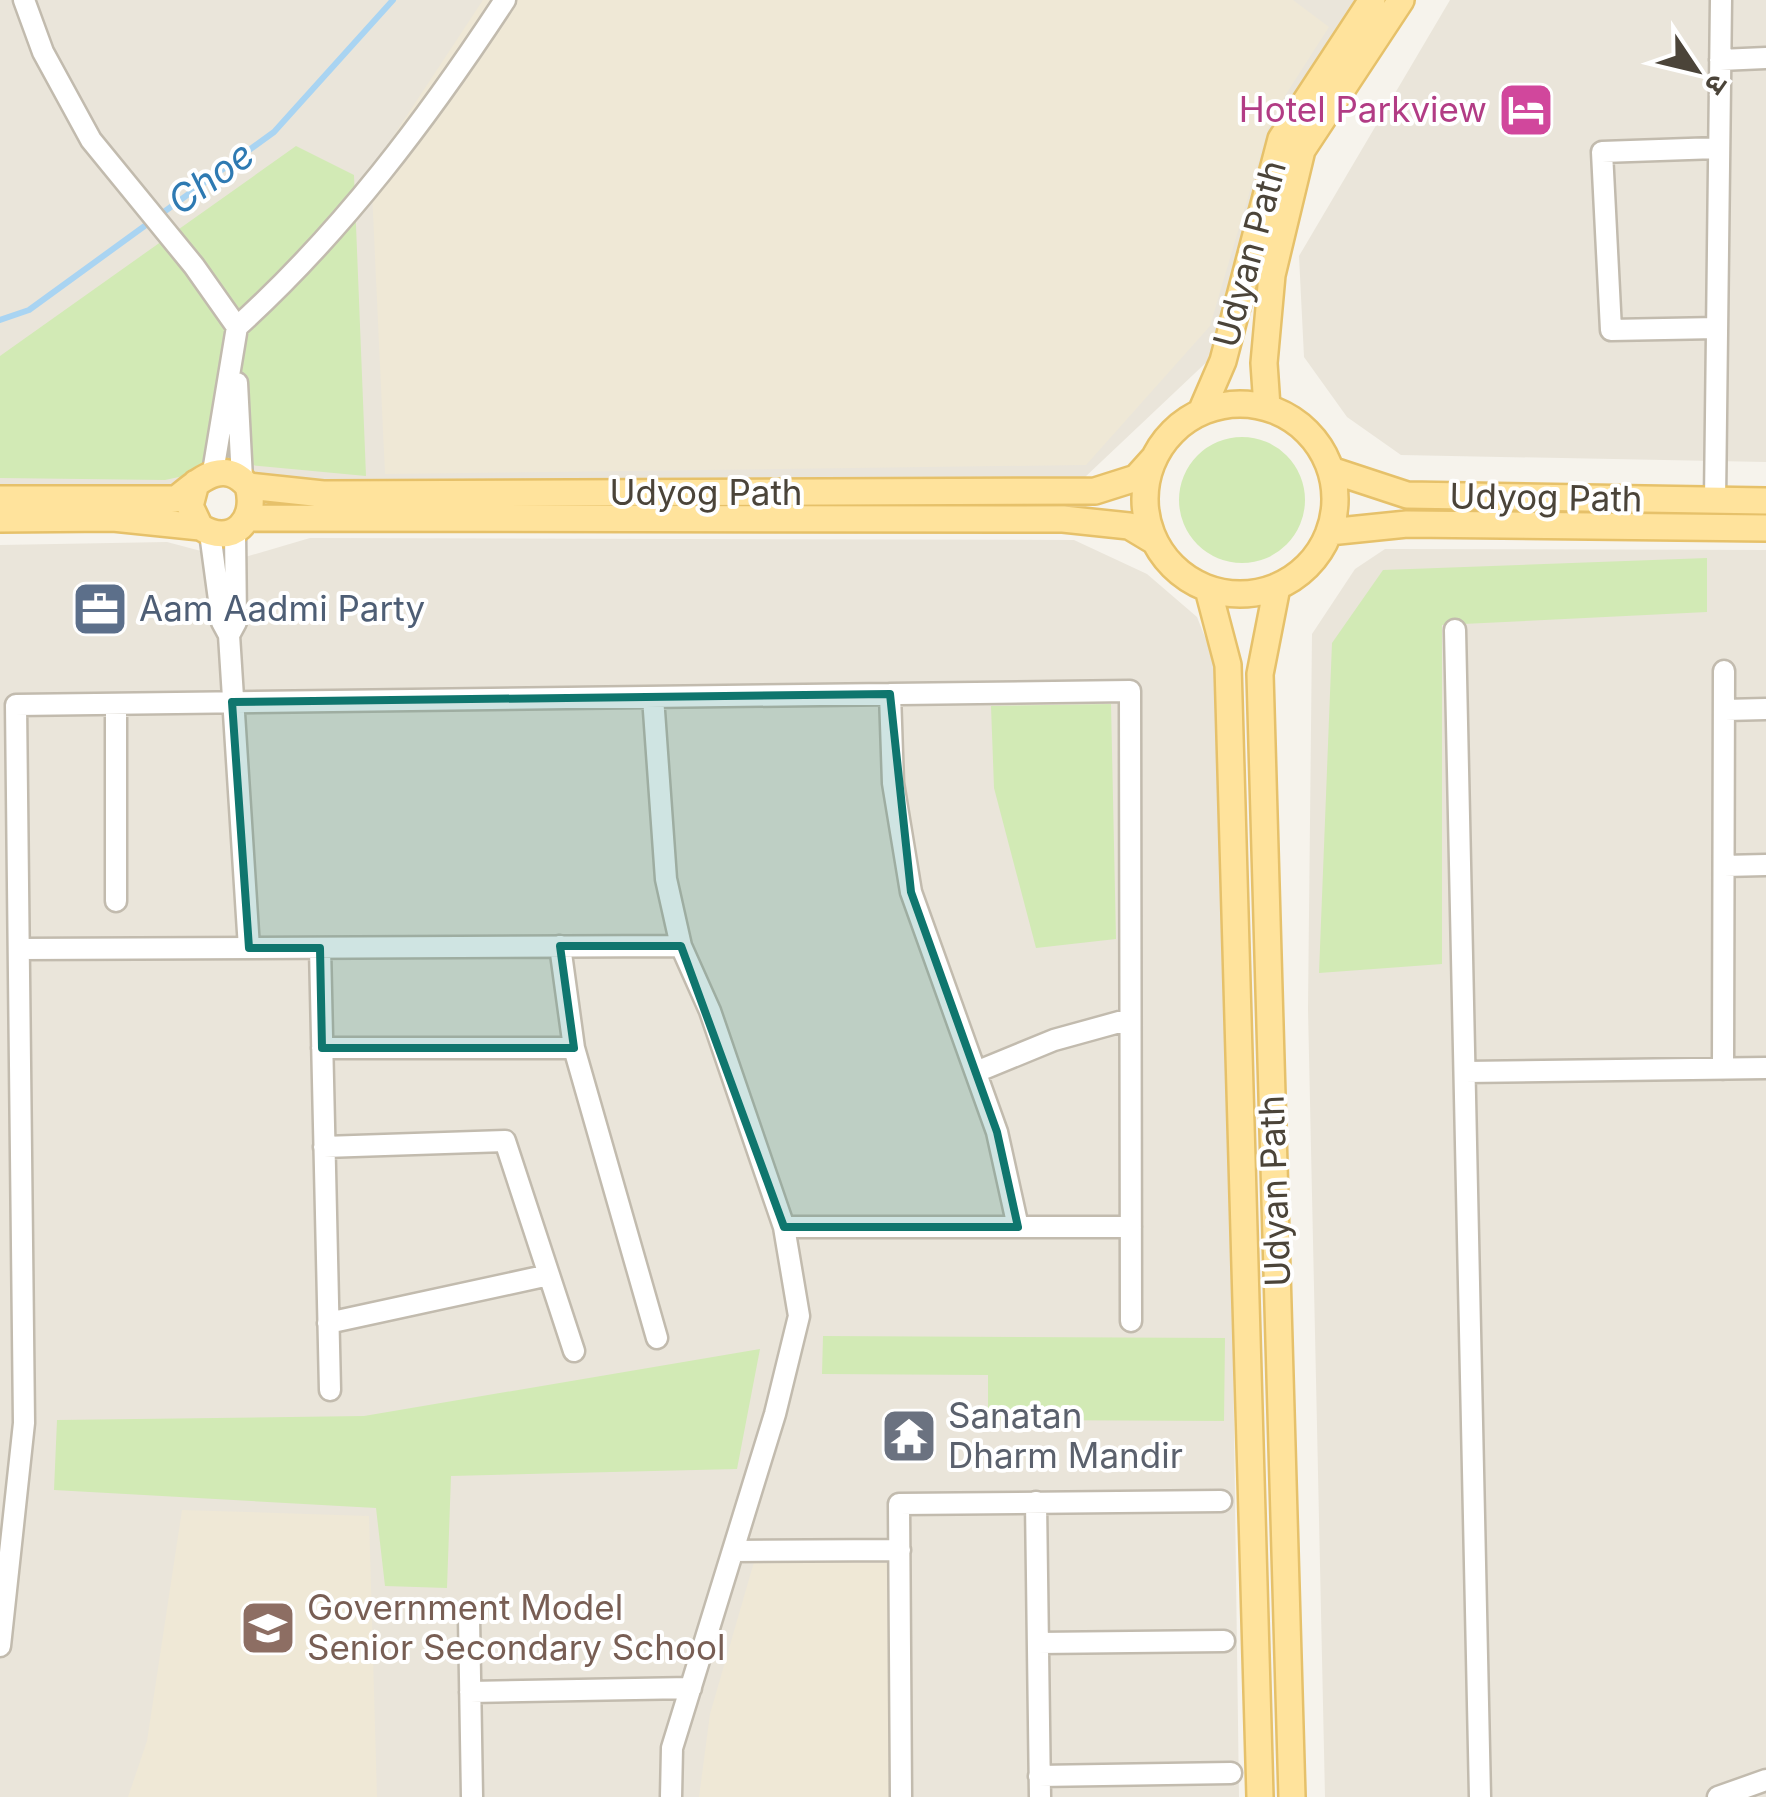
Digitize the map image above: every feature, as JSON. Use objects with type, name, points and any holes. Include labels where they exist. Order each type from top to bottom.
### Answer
[{"type":"main road","name":"Udyan Path","points":[[1201,412],[1223,361],[1280,139],[1372,0]]},
{"type":"main road","name":"Udyan Path","points":[[1267,408],[1264,363],[1272,274],[1302,150],[1401,0]]},
{"type":"main road","points":[[1234,404],[1267,408],[1306,431],[1330,470],[1335,501],[1329,532],[1314,559],[1277,586],[1242,594],[1208,589],[1182,575],[1154,541],[1144,500],[1154,458],[1178,426],[1201,412],[1234,404]]},
{"type":"main road","name":"Udyog Path","points":[[205,478],[323,494],[1095,491],[1136,478],[1154,458]]},
{"type":"main road","name":"Udyog Path","points":[[1330,470],[1407,495],[1766,501]]},
{"type":"main road","points":[[0,499],[176,499],[205,478]]},
{"type":"main road","points":[[205,478],[190,506],[224,528],[253,502],[245,483]]},
{"type":"main road","name":"Udyog Path","points":[[0,519],[114,518],[224,528],[1063,519],[1129,526],[1154,541]]},
{"type":"main road","name":"Udyog Path","points":[[1329,532],[1407,524],[1766,528]]},
{"type":"main road","name":"Udyan Path","points":[[1277,586],[1260,674],[1292,1797]]},
{"type":"main road","name":"Udyan Path","points":[[1208,589],[1228,665],[1260,1797]]},
{"type":"street","points":[[24,0],[43,52],[109,165],[194,266],[235,337],[245,483]]},
{"type":"street","points":[[205,478],[235,337],[303,267],[367,192],[505,0]]},
{"type":"street","points":[[1714,500],[1720,0]]},
{"type":"street","points":[[1720,60],[1766,58]]},
{"type":"street","points":[[1717,148],[1602,152],[1611,330],[1717,328]]},
{"type":"street","points":[[224,528],[236,622],[230,635],[232,702],[249,948]]},
{"type":"street","points":[[1455,630],[1480,1797]]},
{"type":"street","points":[[1723,1069],[1724,670]]},
{"type":"street","points":[[0,1646],[24,1423],[16,705],[1130,691],[1131,1321]]},
{"type":"street","points":[[890,694],[893,783],[911,892],[997,1132],[1018,1227]]},
{"type":"street","points":[[653,697],[666,879],[681,946],[710,1011],[784,1227],[799,1316],[776,1414],[672,1748],[671,1797]]},
{"type":"street","points":[[116,704],[116,901]]},
{"type":"street","points":[[1725,710],[1766,709]]},
{"type":"street","points":[[1724,866],[1766,865]]},
{"type":"street","points":[[560,946],[574,1048],[657,1338]]},
{"type":"street","points":[[19,950],[681,946]]},
{"type":"street","points":[[320,948],[330,1390]]},
{"type":"street","points":[[976,1072],[1054,1040],[1130,1019]]},
{"type":"street","points":[[322,1048],[574,1048]]},
{"type":"street","points":[[1465,1072],[1766,1068]]},
{"type":"street","points":[[324,1147],[504,1141],[574,1351]]},
{"type":"street","points":[[784,1227],[1131,1227]]},
{"type":"street","points":[[328,1324],[549,1275]]},
{"type":"street","points":[[902,1797],[900,1504],[1221,1501]]},
{"type":"street","points":[[1036,1502],[1040,1787],[1231,1773]]},
{"type":"street","points":[[734,1551],[900,1550]]},
{"type":"street","points":[[469,1617],[472,1797]]},
{"type":"street","points":[[1038,1643],[1224,1641]]},
{"type":"street","points":[[470,1692],[691,1688]]},
{"type":"street","points":[[1718,1797],[1766,1780]]},
{"type":"highlighted area","points":[[890,694],[911,892],[997,1132],[1018,1227],[784,1227],[681,946],[560,946],[574,1048],[322,1048],[320,948],[249,948],[232,702]]},
{"type":"shaded area","points":[[0,0],[1356,0],[1327,49],[1212,357],[1084,478],[291,484],[235,469],[162,486],[0,485]]},
{"type":"shaded area","points":[[483,0],[1293,0],[1329,27],[1272,116],[1210,326],[1086,465],[385,474],[371,170]]},
{"type":"shaded area","points":[[1450,0],[1766,0],[1766,462],[1401,455],[1347,417],[1304,357],[1299,256]]},
{"type":"shaded area","points":[[310,538],[1074,540],[1147,574],[1197,617],[1224,685],[1239,1797],[0,1797],[0,545],[167,542],[235,560]]},
{"type":"shaded area","points":[[1385,549],[1766,550],[1766,1797],[1325,1797],[1308,1009],[1312,634],[1355,569]]},
{"type":"shaded area","name":"Government Model Senior Secondary School","points":[[182,1510],[369,1516],[377,1797],[128,1797],[147,1741]]},
{"type":"shaded area","points":[[754,1562],[887,1563],[889,1797],[699,1797],[710,1714]]},
{"type":"green space","points":[[296,146],[354,175],[366,476],[239,464],[165,480],[0,478],[0,356]]},
{"type":"green space","points":[[1242,437],[1266,442],[1286,456],[1300,476],[1305,500],[1300,524],[1286,544],[1266,558],[1242,563],[1218,558],[1198,544],[1184,524],[1179,500],[1184,476],[1198,456],[1218,442]]},
{"type":"green space","points":[[1707,558],[1707,612],[1442,625],[1442,964],[1319,973],[1332,643],[1383,570]]},
{"type":"green space","points":[[1111,704],[1116,939],[1036,948],[994,788],[991,706]]},
{"type":"green space","points":[[823,1336],[1225,1338],[1224,1421],[988,1420],[988,1375],[822,1374]]},
{"type":"green space","points":[[760,1349],[737,1469],[451,1476],[447,1588],[385,1586],[376,1508],[54,1490],[57,1420],[364,1416]]},
{"type":"waterway","name":"Choe","points":[[0,320],[29,310],[274,132],[393,0]]},
{"type":"place","name":"Hotel Parkview","points":[[1526,110]]},
{"type":"place","name":"Aam Aadmi Party","points":[[100,609]]},
{"type":"place","name":"Sanatan Dharm Mandir","points":[[909,1436]]},
{"type":"place","name":"Government Model Senior Secondary School","points":[[268,1628]]}]
